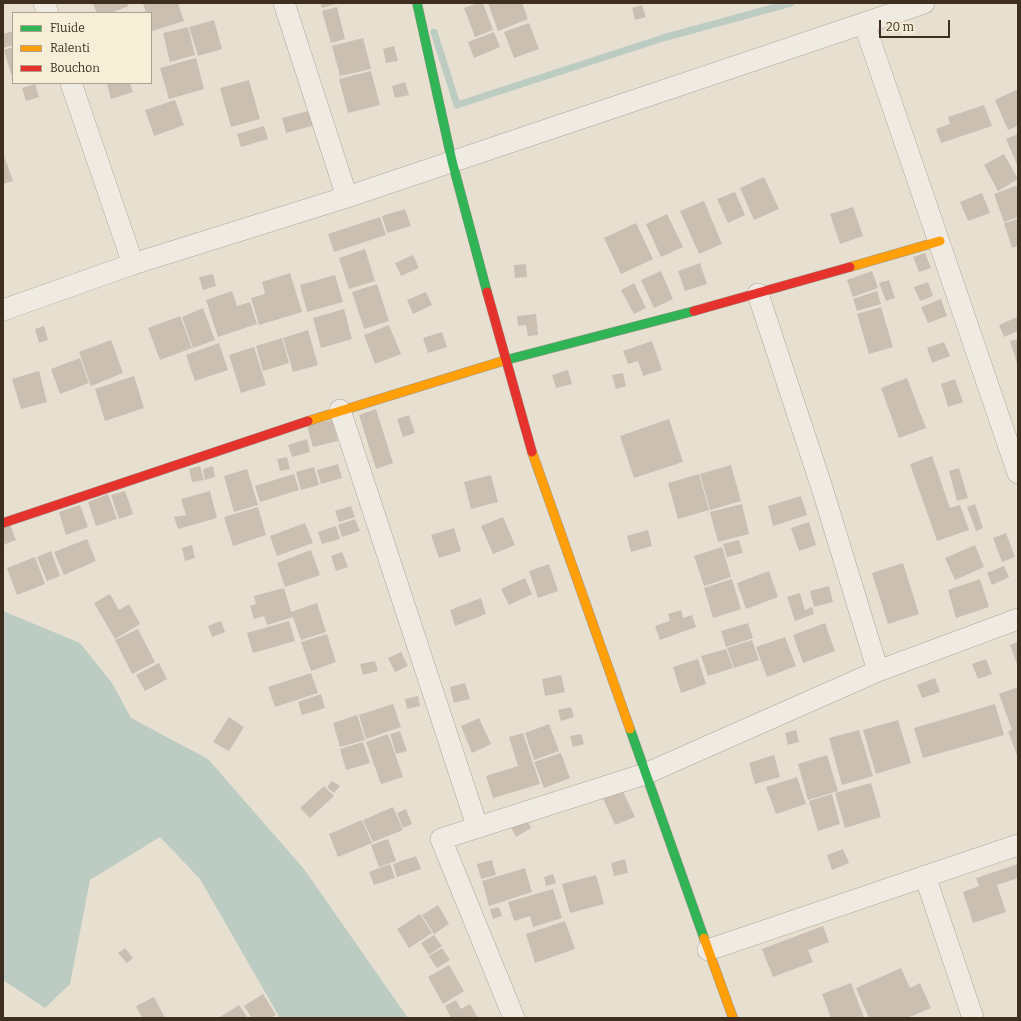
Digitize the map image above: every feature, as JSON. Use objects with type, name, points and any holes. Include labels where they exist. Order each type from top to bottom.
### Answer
[{"type":"street","points":[[284,3],[347,196]]},
{"type":"street","points":[[417,3],[452,162],[528,438],[645,774],[733,1018]]},
{"type":"street","points":[[3,310],[133,264],[452,162],[924,3]]},
{"type":"street","points":[[864,23],[940,241],[1011,431],[1018,473]]},
{"type":"street","points":[[71,84],[133,264]]},
{"type":"street","points":[[3,523],[340,410],[506,360],[758,294],[940,241]]},
{"type":"street","points":[[758,294],[822,488],[878,671]]},
{"type":"street","points":[[340,410],[478,826]]},
{"type":"street","points":[[514,1018],[441,839],[645,774],[878,671],[1018,620]]},
{"type":"street","points":[[708,950],[1018,845]]},
{"type":"street","points":[[925,876],[973,1018]]},
{"type":"shaded area","points":[[3,611],[80,643],[112,683],[131,718],[208,759],[304,869],[408,1018],[280,1018],[200,879],[160,837],[90,880],[70,984],[45,1008],[3,980]]},
{"type":"building","points":[[127,3],[129,6],[114,12],[97,12],[93,4]]},
{"type":"building","points":[[178,3],[184,21],[152,31],[152,12],[146,12],[143,4]]},
{"type":"building","points":[[320,3],[338,3],[322,8]]},
{"type":"building","points":[[478,3],[483,3],[493,30],[475,37],[464,8]]},
{"type":"building","points":[[488,3],[522,3],[528,19],[498,31]]},
{"type":"building","points":[[642,5],[646,17],[635,20],[632,8]]},
{"type":"building","points":[[337,7],[345,39],[331,43],[322,11]]},
{"type":"building","points":[[214,20],[222,49],[198,56],[189,27]]},
{"type":"building","points":[[529,23],[539,49],[514,58],[504,32]]},
{"type":"building","points":[[188,27],[195,55],[170,62],[163,33]]},
{"type":"building","points":[[12,31],[12,45],[3,48],[3,34]]},
{"type":"building","points":[[494,32],[500,47],[474,58],[468,42]]},
{"type":"building","points":[[363,38],[371,69],[340,76],[332,46]]},
{"type":"building","points":[[394,46],[398,61],[386,63],[383,49]]},
{"type":"building","points":[[12,47],[12,74],[11,74],[4,50]]},
{"type":"building","points":[[196,58],[204,89],[169,99],[160,68]]},
{"type":"building","points":[[371,71],[380,105],[348,113],[339,79]]},
{"type":"building","points":[[249,80],[260,119],[231,127],[220,88]]},
{"type":"building","points":[[405,82],[409,95],[395,98],[392,86]]},
{"type":"building","points":[[35,84],[39,97],[26,101],[22,88]]},
{"type":"building","points":[[107,84],[130,84],[133,92],[111,99]]},
{"type":"building","points":[[1018,89],[1018,126],[1008,130],[995,100]]},
{"type":"building","points":[[175,100],[184,125],[154,136],[145,110]]},
{"type":"building","points":[[984,105],[992,126],[941,143],[936,129],[950,124],[948,117]]},
{"type":"building","points":[[312,110],[316,125],[286,133],[282,118]]},
{"type":"building","points":[[264,126],[268,139],[241,147],[237,134]]},
{"type":"building","points":[[1018,134],[1018,167],[1006,139]]},
{"type":"building","points":[[3,153],[13,181],[3,184]]},
{"type":"building","points":[[1004,154],[1018,179],[998,191],[984,165]]},
{"type":"building","points":[[764,177],[779,209],[754,220],[740,188]]},
{"type":"building","points":[[1018,185],[1018,217],[1004,222],[994,194]]},
{"type":"building","points":[[735,192],[745,215],[728,223],[717,199]]},
{"type":"building","points":[[982,193],[990,213],[968,221],[960,202]]},
{"type":"building","points":[[704,201],[722,244],[699,254],[680,211]]},
{"type":"building","points":[[853,207],[863,236],[840,244],[830,214]]},
{"type":"building","points":[[405,209],[411,226],[387,233],[382,216]]},
{"type":"building","points":[[667,214],[683,247],[661,257],[646,224]]},
{"type":"building","points":[[380,217],[386,235],[334,252],[328,234]]},
{"type":"building","points":[[1018,219],[1018,246],[1012,248],[1004,223]]},
{"type":"building","points":[[636,223],[653,259],[621,274],[604,238]]},
{"type":"building","points":[[365,249],[375,281],[349,289],[339,258]]},
{"type":"building","points":[[925,253],[931,268],[919,272],[913,257]]},
{"type":"building","points":[[413,255],[419,268],[401,276],[395,263]]},
{"type":"building","points":[[700,263],[707,284],[685,291],[678,271]]},
{"type":"building","points":[[526,264],[527,277],[515,278],[514,265]]},
{"type":"building","points":[[661,271],[673,299],[654,308],[641,280]]},
{"type":"building","points":[[872,271],[878,288],[853,297],[847,280]]},
{"type":"building","points":[[290,273],[302,312],[259,325],[251,298],[265,294],[262,282]]},
{"type":"building","points":[[213,274],[216,286],[203,290],[199,277]]},
{"type":"building","points":[[335,275],[343,302],[307,312],[300,285]]},
{"type":"building","points":[[889,280],[895,298],[886,301],[879,283]]},
{"type":"building","points":[[928,282],[933,296],[920,301],[914,287]]},
{"type":"building","points":[[634,283],[646,308],[634,314],[621,290]]},
{"type":"building","points":[[377,284],[389,321],[364,329],[352,292]]},
{"type":"building","points":[[232,291],[237,306],[250,302],[257,324],[218,337],[206,300]]},
{"type":"building","points":[[877,291],[881,304],[857,311],[853,299]]},
{"type":"building","points":[[426,292],[432,305],[413,314],[407,300]]},
{"type":"building","points":[[941,299],[947,316],[928,323],[921,307]]},
{"type":"building","points":[[881,307],[893,347],[869,354],[857,314]]},
{"type":"building","points":[[203,308],[215,340],[193,348],[182,317]]},
{"type":"building","points":[[344,309],[352,339],[321,348],[313,318]]},
{"type":"building","points":[[536,314],[538,335],[528,336],[526,325],[518,326],[517,316]]},
{"type":"building","points":[[180,316],[192,348],[160,360],[148,328]]},
{"type":"building","points":[[1017,317],[1018,331],[1004,337],[999,325]]},
{"type":"building","points":[[389,325],[401,354],[375,364],[364,335]]},
{"type":"building","points":[[44,326],[48,340],[39,343],[35,329]]},
{"type":"building","points":[[308,330],[318,365],[293,372],[283,338]]},
{"type":"building","points":[[442,332],[447,347],[428,353],[423,338]]},
{"type":"building","points":[[282,338],[289,363],[263,371],[256,346]]},
{"type":"building","points":[[1018,339],[1018,366],[1010,341]]},
{"type":"building","points":[[111,340],[123,373],[91,386],[79,352]]},
{"type":"building","points":[[652,341],[662,370],[643,376],[638,361],[628,364],[623,351]]},
{"type":"building","points":[[944,342],[950,356],[932,363],[927,348]]},
{"type":"building","points":[[219,343],[228,370],[195,381],[186,355]]},
{"type":"building","points":[[254,347],[266,385],[241,393],[229,355]]},
{"type":"building","points":[[80,358],[89,383],[60,394],[51,369]]},
{"type":"building","points":[[568,370],[572,384],[556,388],[552,375]]},
{"type":"building","points":[[39,371],[47,402],[21,409],[12,379]]},
{"type":"building","points":[[623,373],[626,386],[616,389],[612,375]]},
{"type":"building","points":[[134,376],[144,408],[105,421],[95,389]]},
{"type":"building","points":[[907,378],[926,428],[899,438],[881,388]]},
{"type":"building","points":[[955,379],[963,402],[948,407],[941,384]]},
{"type":"building","points":[[376,409],[393,463],[376,469],[359,415]]},
{"type":"building","points":[[409,415],[415,433],[403,437],[397,419]]},
{"type":"building","points":[[669,419],[683,462],[634,478],[620,436]]},
{"type":"building","points":[[332,420],[338,441],[313,447],[307,426]]},
{"type":"building","points":[[307,439],[310,452],[292,457],[288,445]]},
{"type":"building","points":[[932,456],[950,508],[960,505],[969,530],[937,541],[910,464]]},
{"type":"building","points":[[287,457],[290,469],[280,471],[277,459]]},
{"type":"building","points":[[338,464],[342,478],[321,484],[317,470]]},
{"type":"building","points":[[731,465],[741,501],[710,510],[700,474]]},
{"type":"building","points":[[200,466],[204,480],[192,482],[189,469]]},
{"type":"building","points":[[213,466],[215,477],[205,480],[203,469]]},
{"type":"building","points":[[314,467],[319,485],[301,490],[296,472]]},
{"type":"building","points":[[959,468],[968,498],[957,501],[949,471]]},
{"type":"building","points":[[247,469],[258,505],[234,512],[224,476]]},
{"type":"building","points":[[294,474],[299,490],[260,502],[255,486]]},
{"type":"building","points":[[699,474],[709,510],[678,519],[668,483]]},
{"type":"building","points":[[491,475],[498,502],[471,509],[464,482]]},
{"type":"building","points":[[125,491],[133,514],[119,519],[111,495]]},
{"type":"building","points":[[210,491],[217,518],[178,529],[174,517],[186,515],[181,499]]},
{"type":"building","points":[[108,494],[117,519],[96,526],[88,502]]},
{"type":"building","points":[[801,496],[807,515],[773,526],[768,506]]},
{"type":"building","points":[[742,504],[749,534],[718,542],[710,512]]},
{"type":"building","points":[[975,504],[983,528],[976,531],[967,507]]},
{"type":"building","points":[[80,505],[88,527],[66,535],[59,512]]},
{"type":"building","points":[[351,506],[355,517],[339,522],[335,511]]},
{"type":"building","points":[[258,507],[266,535],[233,546],[224,517]]},
{"type":"building","points":[[503,517],[515,545],[493,554],[481,526]]},
{"type":"building","points":[[355,519],[360,531],[342,537],[338,525]]},
{"type":"building","points":[[809,522],[816,545],[799,551],[791,528]]},
{"type":"building","points":[[305,523],[313,543],[277,556],[270,536]]},
{"type":"building","points":[[10,524],[16,540],[3,545],[3,527]]},
{"type":"building","points":[[336,526],[340,539],[322,544],[318,532]]},
{"type":"building","points":[[454,528],[461,551],[439,558],[431,535]]},
{"type":"building","points":[[648,530],[652,546],[631,552],[627,536]]},
{"type":"building","points":[[1006,533],[1015,557],[1002,562],[993,538]]},
{"type":"building","points":[[87,539],[96,561],[64,575],[54,552]]},
{"type":"building","points":[[739,540],[743,553],[727,557],[723,544]]},
{"type":"building","points":[[192,545],[195,558],[185,561],[182,548]]},
{"type":"building","points":[[975,545],[984,567],[955,580],[945,558]]},
{"type":"building","points":[[722,547],[731,577],[704,586],[694,556]]},
{"type":"building","points":[[311,550],[320,575],[285,587],[277,563]]},
{"type":"building","points":[[51,551],[60,576],[47,581],[37,557]]},
{"type":"building","points":[[342,552],[348,567],[336,571],[331,556]]},
{"type":"building","points":[[35,557],[45,584],[17,595],[7,568]]},
{"type":"building","points":[[903,563],[919,614],[888,624],[872,573]]},
{"type":"building","points":[[549,564],[558,591],[538,598],[529,571]]},
{"type":"building","points":[[1004,566],[1009,577],[992,585],[987,573]]},
{"type":"building","points":[[769,571],[778,597],[746,609],[737,583]]},
{"type":"building","points":[[525,578],[532,594],[509,605],[501,589]]},
{"type":"building","points":[[732,579],[741,609],[713,618],[704,588]]},
{"type":"building","points":[[980,579],[989,607],[956,618],[948,590]]},
{"type":"building","points":[[829,586],[833,602],[814,607],[810,591]]},
{"type":"building","points":[[284,588],[291,612],[317,603],[326,632],[301,640],[293,617],[267,625],[264,616],[254,619],[250,606],[256,604],[254,596]]},
{"type":"building","points":[[800,593],[805,610],[812,607],[814,614],[795,621],[787,597]]},
{"type":"building","points":[[110,594],[119,610],[129,604],[140,624],[115,639],[94,603]]},
{"type":"building","points":[[481,598],[486,614],[455,626],[450,610]]},
{"type":"building","points":[[681,610],[683,618],[692,615],[696,627],[660,640],[655,626],[670,621],[668,614]]},
{"type":"building","points":[[221,621],[225,632],[212,637],[208,626]]},
{"type":"building","points":[[289,621],[295,641],[253,653],[247,633]]},
{"type":"building","points":[[748,623],[753,638],[726,647],[721,631]]},
{"type":"building","points":[[825,623],[835,651],[803,663],[793,635]]},
{"type":"building","points":[[138,629],[155,662],[132,674],[115,640]]},
{"type":"building","points":[[327,634],[336,662],[311,671],[301,642]]},
{"type":"building","points":[[785,637],[796,666],[767,677],[756,647]]},
{"type":"building","points":[[752,640],[759,660],[734,668],[727,648]]},
{"type":"building","points":[[1018,642],[1018,667],[1010,645]]},
{"type":"building","points":[[726,649],[733,668],[708,676],[701,656]]},
{"type":"building","points":[[401,652],[408,666],[395,672],[388,658]]},
{"type":"building","points":[[698,659],[706,684],[681,693],[673,667]]},
{"type":"building","points":[[986,659],[992,674],[978,679],[972,664]]},
{"type":"building","points":[[375,661],[378,671],[363,675],[360,664]]},
{"type":"building","points":[[159,663],[167,679],[145,691],[136,675]]},
{"type":"building","points":[[311,673],[318,693],[275,707],[268,687]]},
{"type":"building","points":[[561,675],[565,692],[545,696],[542,679]]},
{"type":"building","points":[[935,678],[940,692],[922,698],[917,685]]},
{"type":"building","points":[[465,683],[470,699],[454,703],[450,687]]},
{"type":"building","points":[[1018,687],[1018,758],[1008,731],[1012,730],[999,694]]},
{"type":"building","points":[[321,694],[325,708],[302,715],[298,702]]},
{"type":"building","points":[[418,696],[420,706],[407,709],[405,699]]},
{"type":"building","points":[[393,704],[401,727],[366,739],[359,715]]},
{"type":"building","points":[[995,704],[1004,735],[923,758],[914,728]]},
{"type":"building","points":[[571,707],[574,717],[561,721],[558,710]]},
{"type":"building","points":[[357,715],[365,740],[340,747],[333,723]]},
{"type":"building","points":[[229,717],[244,727],[229,751],[213,742]]},
{"type":"building","points":[[479,718],[491,744],[472,753],[461,726]]},
{"type":"building","points":[[898,720],[911,763],[876,774],[863,730]]},
{"type":"building","points":[[549,724],[559,751],[534,760],[525,733]]},
{"type":"building","points":[[796,730],[799,742],[788,745],[785,733]]},
{"type":"building","points":[[859,730],[873,776],[842,785],[829,738]]},
{"type":"building","points":[[400,731],[407,751],[396,754],[390,734]]},
{"type":"building","points":[[523,733],[540,784],[493,798],[486,776],[518,766],[509,737]]},
{"type":"building","points":[[388,734],[403,777],[381,784],[366,742]]},
{"type":"building","points":[[581,734],[584,744],[573,747],[570,736]]},
{"type":"building","points":[[363,742],[370,763],[346,770],[340,749]]},
{"type":"building","points":[[561,753],[570,778],[544,788],[534,762]]},
{"type":"building","points":[[774,755],[780,777],[755,784],[749,763]]},
{"type":"building","points":[[827,755],[838,791],[808,800],[798,764]]},
{"type":"building","points":[[797,777],[806,804],[776,814],[766,787]]},
{"type":"building","points":[[332,781],[340,786],[334,793],[327,787]]},
{"type":"building","points":[[871,783],[881,817],[845,828],[835,793]]},
{"type":"building","points":[[324,786],[334,796],[310,818],[300,808]]},
{"type":"building","points":[[621,787],[635,817],[615,825],[602,796]]},
{"type":"building","points":[[832,794],[840,824],[818,831],[809,801]]},
{"type":"building","points":[[393,807],[403,830],[373,842],[363,820]]},
{"type":"building","points":[[406,809],[412,824],[403,828],[397,813]]},
{"type":"building","points":[[526,818],[531,828],[516,837],[511,827]]},
{"type":"building","points":[[362,820],[372,843],[338,857],[329,834]]},
{"type":"building","points":[[388,839],[396,861],[379,867],[371,845]]},
{"type":"building","points":[[843,849],[849,863],[832,870],[827,855]]},
{"type":"building","points":[[416,856],[421,869],[397,877],[393,864]]},
{"type":"building","points":[[625,859],[628,873],[614,876],[611,863]]},
{"type":"building","points":[[492,860],[496,875],[481,879],[477,864]]},
{"type":"building","points":[[390,864],[395,878],[374,885],[369,872]]},
{"type":"building","points":[[1018,864],[1018,878],[997,885],[1006,912],[973,923],[963,892],[979,886],[976,878]]},
{"type":"building","points":[[525,868],[532,892],[489,906],[482,881]]},
{"type":"building","points":[[553,874],[556,883],[546,886],[544,877]]},
{"type":"building","points":[[596,875],[604,904],[570,913],[562,884]]},
{"type":"building","points":[[553,889],[562,918],[533,927],[530,916],[514,921],[508,902]]},
{"type":"building","points":[[438,905],[449,924],[434,934],[422,915]]},
{"type":"building","points":[[499,907],[502,916],[493,919],[490,909]]},
{"type":"building","points":[[420,914],[432,933],[409,948],[397,929]]},
{"type":"building","points":[[565,921],[575,949],[535,963],[526,934]]},
{"type":"building","points":[[823,926],[829,942],[808,950],[813,962],[773,977],[762,949]]},
{"type":"building","points":[[434,935],[442,946],[429,955],[421,943]]},
{"type":"building","points":[[125,948],[133,958],[127,963],[118,953]]},
{"type":"building","points":[[442,948],[450,960],[437,968],[429,956]]},
{"type":"building","points":[[449,965],[464,991],[443,1004],[428,977]]},
{"type":"building","points":[[901,968],[910,988],[920,983],[931,1008],[907,1018],[869,1018],[856,988]]},
{"type":"building","points":[[851,983],[864,1018],[831,1018],[822,994]]},
{"type":"building","points":[[263,994],[276,1015],[271,1018],[252,1018],[244,1006]]},
{"type":"building","points":[[154,997],[165,1018],[142,1018],[136,1006]]},
{"type":"building","points":[[456,1000],[461,1009],[470,1004],[478,1018],[451,1018],[445,1006]]},
{"type":"building","points":[[239,1005],[248,1018],[220,1017]]},
{"type":"waterway","points":[[434,32],[457,105],[663,38],[791,3]]},
{"type":"traffic: fast","points":[[417,3],[452,161],[487,292]]},
{"type":"traffic: fast","points":[[506,360],[694,311]]},
{"type":"traffic: fast","points":[[630,729],[704,938]]},
{"type":"traffic: slow","points":[[850,267],[940,241]]},
{"type":"traffic: slow","points":[[308,421],[506,360]]},
{"type":"traffic: slow","points":[[532,452],[630,729]]},
{"type":"traffic: slow","points":[[704,938],[733,1018]]},
{"type":"traffic: jam","points":[[694,311],[850,267]]},
{"type":"traffic: jam","points":[[487,292],[532,452]]},
{"type":"traffic: jam","points":[[3,523],[308,421]]}]
